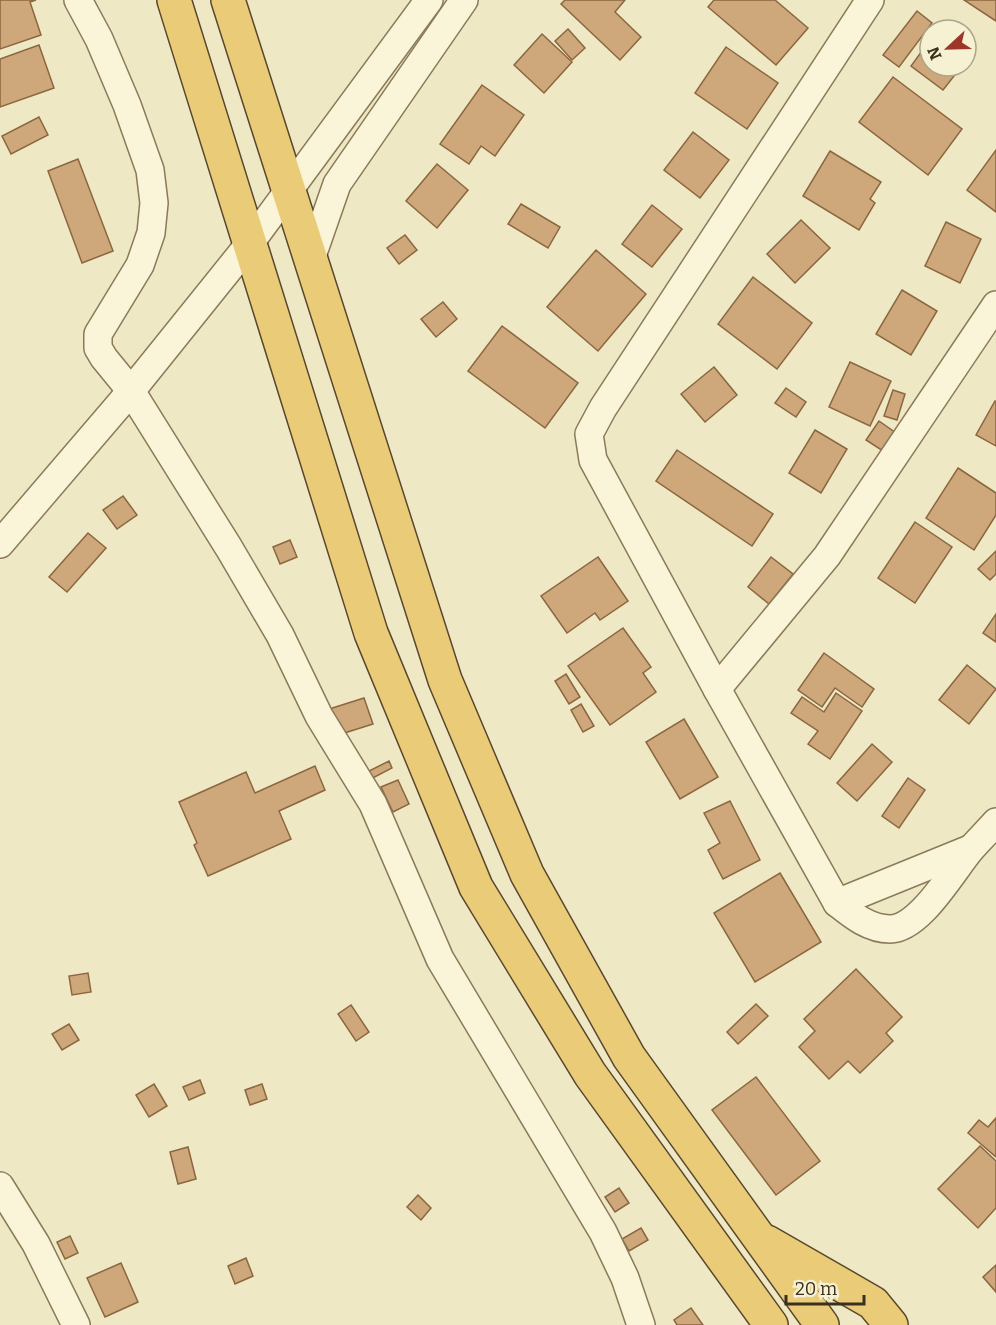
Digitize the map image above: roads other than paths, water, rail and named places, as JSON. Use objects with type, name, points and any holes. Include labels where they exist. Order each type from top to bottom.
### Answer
[{"type":"highway","points":[[174,0],[371,633],[476,887],[590,1074],[766,1321]]},
{"type":"highway","points":[[228,0],[445,680],[527,874],[629,1057],[822,1325]]},
{"type":"highway","points":[[759,1238],[873,1302],[891,1325]]},
{"type":"street","points":[[78,0],[99,39],[127,105],[150,170],[154,203],[151,233],[140,265],[98,334],[98,348],[131,392],[280,635],[319,716],[373,804],[440,959],[603,1232],[625,1278],[641,1325]]},
{"type":"street","points":[[0,544],[131,392],[250,243],[429,0]]},
{"type":"street","points":[[311,259],[337,184],[464,0]]},
{"type":"street","points":[[870,0],[603,408],[589,434],[593,460],[717,689],[837,903],[854,916],[874,926],[892,929],[914,919],[930,904],[971,849],[996,822]]},
{"type":"street","points":[[717,689],[827,556],[996,305]]},
{"type":"street","points":[[837,903],[971,849]]},
{"type":"street","points":[[0,1186],[36,1244],[76,1325]]}]
